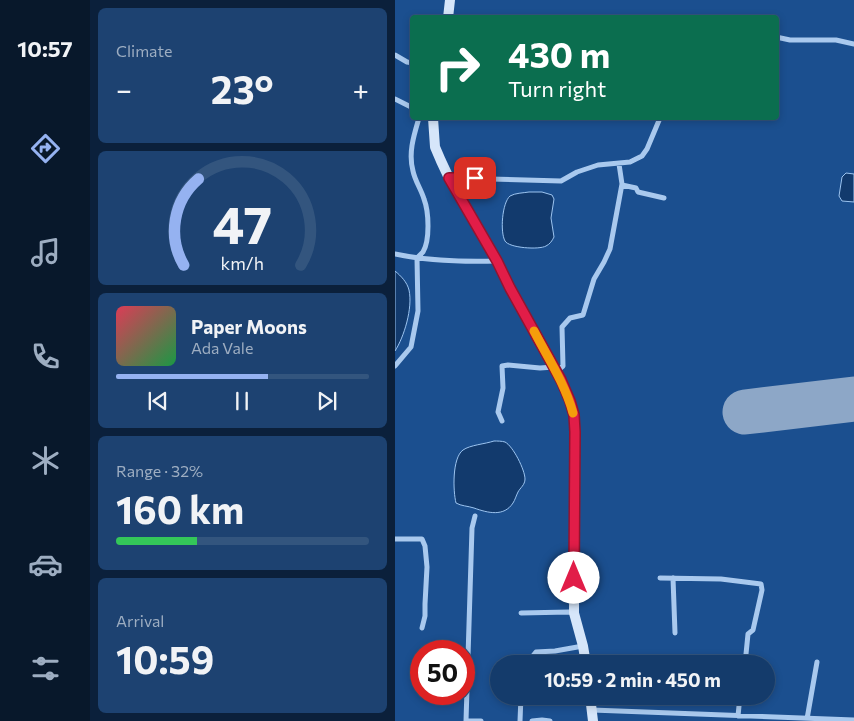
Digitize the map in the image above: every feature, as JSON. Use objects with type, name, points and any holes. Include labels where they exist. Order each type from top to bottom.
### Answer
[{"type":"main road","points":[[449,15],[450,0]]},
{"type":"main road","points":[[432,120],[435,147],[449,178],[497,261],[555,369],[570,401],[574,415],[574,613],[584,655]]},
{"type":"main road","points":[[591,705],[593,721]]},
{"type":"street","points":[[779,38],[790,40],[836,40],[854,44]]},
{"type":"street","points":[[395,55],[410,62]]},
{"type":"street","points":[[395,99],[410,106]]},
{"type":"street","points":[[395,366],[411,347],[418,310],[417,258],[423,252],[426,242],[426,208],[412,170],[411,156],[418,120]]},
{"type":"street","points":[[449,178],[561,181],[577,172],[598,165],[630,162],[642,156],[647,149],[659,120]]},
{"type":"street","points":[[502,421],[498,412],[503,388],[502,366],[555,369],[563,366],[562,327],[570,318],[583,315],[594,279],[610,249],[622,185],[619,164]]},
{"type":"street","points":[[622,185],[636,188],[637,192],[664,198]]},
{"type":"street","points":[[395,254],[417,258],[479,262],[497,261]]},
{"type":"street","points":[[475,516],[466,721],[481,721]]},
{"type":"street","points":[[395,539],[422,539],[425,546],[427,567],[425,616],[422,628]]},
{"type":"street","points":[[660,578],[721,579],[761,584],[762,590],[753,630],[748,634],[746,655]]},
{"type":"street","points":[[673,578],[675,633]]},
{"type":"street","points":[[521,613],[574,613]]},
{"type":"street","points":[[533,655],[535,652],[583,646]]},
{"type":"street","points":[[807,719],[817,662]]},
{"type":"street","points":[[520,721],[521,705]]},
{"type":"street","points":[[738,716],[739,705]]},
{"type":"street","points":[[592,710],[854,720]]},
{"type":"street","points":[[532,721],[551,721]]},
{"type":"water","points":[[846,173],[854,174],[854,202],[842,201],[839,196],[842,177]]},
{"type":"water","points":[[542,192],[552,195],[554,199],[551,218],[554,237],[546,246],[524,248],[508,243],[503,237],[503,218],[507,200],[512,195]]},
{"type":"water","points":[[395,271],[407,284],[410,305],[402,338],[395,351]]},
{"type":"water","points":[[494,441],[508,444],[515,453],[523,470],[525,481],[513,503],[505,510],[495,513],[456,503],[454,475],[459,454],[470,447]]},
{"type":"runway","points":[[745,412],[854,399]]},
{"type":"slow traffic","points":[[534,331],[561,380],[573,413]]},
{"type":"route","points":[[475,178],[449,178],[497,261],[561,380],[574,415],[574,578]]}]
